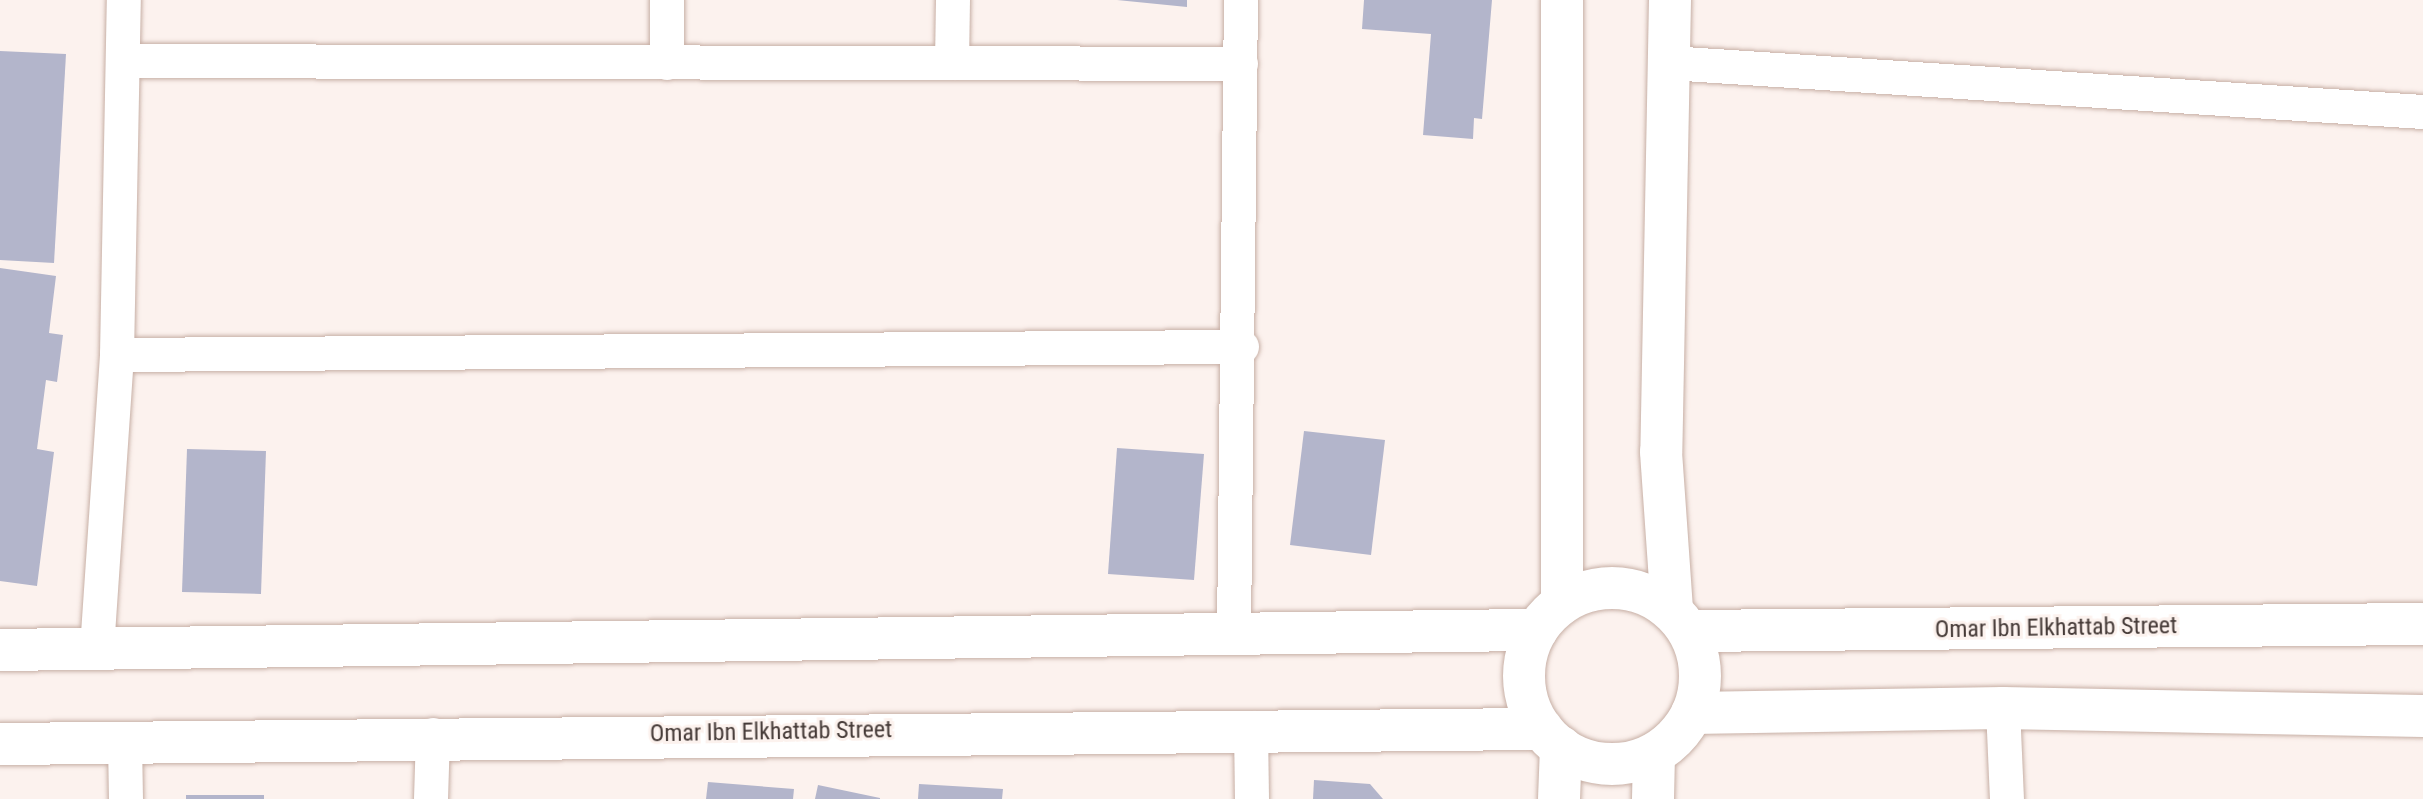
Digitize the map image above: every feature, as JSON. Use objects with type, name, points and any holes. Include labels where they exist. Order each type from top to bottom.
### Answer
[{"type":"street","points":[[97,649],[117,355],[124,0]]},
{"type":"street","points":[[667,0],[667,63]]},
{"type":"street","points":[[952,63],[953,0]]},
{"type":"street","points":[[1234,633],[1242,347],[1241,0]]},
{"type":"street","points":[[1559,799],[1551,738],[1524,681],[1549,617],[1562,0]]},
{"type":"street","points":[[1551,738],[1599,764],[1654,754],[1692,713],[1700,672],[1681,620],[1661,452],[1670,0]]},
{"type":"street","points":[[123,61],[1241,64]]},
{"type":"street","points":[[1669,63],[2423,112]]},
{"type":"street","points":[[117,355],[1242,347]]},
{"type":"street","points":[[0,650],[1234,633],[1549,617],[1619,587],[1681,620]]},
{"type":"street","name":"Omar Ibn Elkhattab Street","points":[[1681,620],[2423,624]]},
{"type":"street","points":[[1692,713],[2003,708],[2423,716]]},
{"type":"street","points":[[2003,708],[2007,799]]},
{"type":"street","points":[[1251,728],[1252,799]]},
{"type":"street","name":"Omar Ibn Elkhattab Street","points":[[0,744],[433,735],[1251,728],[1551,738]]},
{"type":"street","points":[[431,799],[433,735]]},
{"type":"street","points":[[125,742],[126,799]]},
{"type":"street","points":[[1653,799],[1654,754]]},
{"type":"building","points":[[1117,0],[1187,0],[1187,7]]},
{"type":"building","points":[[1364,0],[1492,0],[1482,119],[1474,118],[1473,139],[1423,135],[1431,34],[1362,29]]},
{"type":"building","points":[[0,51],[66,54],[54,263],[0,260]]},
{"type":"building","points":[[0,268],[56,276],[49,333],[63,335],[57,382],[46,380],[37,449],[54,452],[37,586],[0,581]]},
{"type":"building","points":[[1304,431],[1385,440],[1371,555],[1290,545]]},
{"type":"building","points":[[1117,448],[1204,454],[1194,580],[1108,574]]},
{"type":"building","points":[[187,449],[266,451],[261,594],[182,592]]},
{"type":"building","points":[[1314,780],[1370,784],[1383,799],[1313,799]]},
{"type":"building","points":[[708,782],[794,789],[793,799],[706,799]]},
{"type":"building","points":[[919,784],[1003,789],[1002,799],[918,799]]},
{"type":"building","points":[[818,785],[880,798],[880,799],[815,799]]},
{"type":"building","points":[[186,795],[264,795],[264,799],[186,799]]}]
